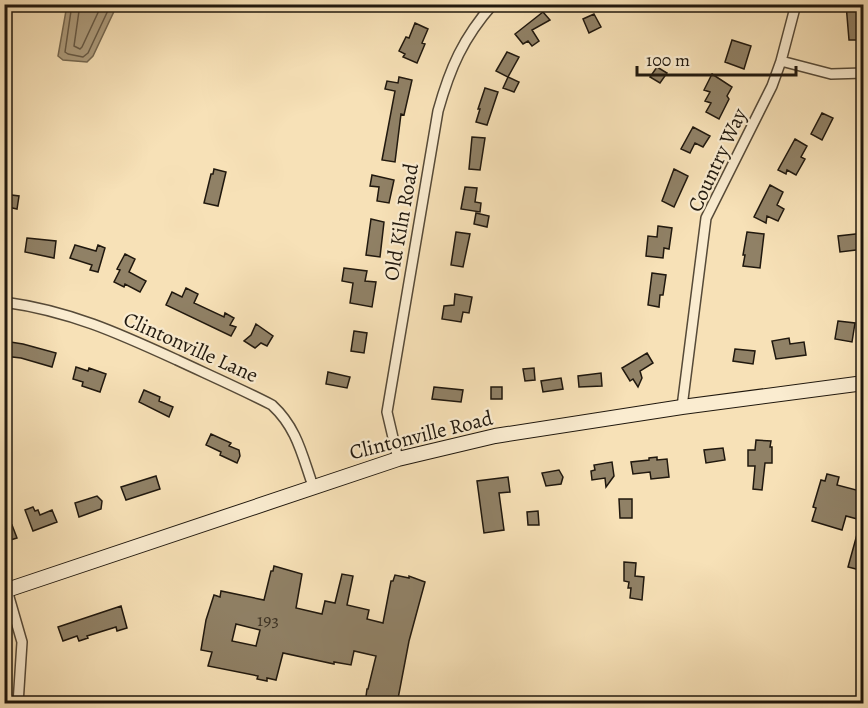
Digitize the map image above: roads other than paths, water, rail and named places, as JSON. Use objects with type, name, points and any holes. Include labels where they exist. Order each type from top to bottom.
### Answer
[{"type":"main road","name":"Clintonville Road","points":[[6,591],[398,459],[495,436],[682,407],[864,383]]},
{"type":"street","name":"Old Kiln Road","points":[[398,459],[387,411],[438,111],[449,73],[461,49],[493,4]]},
{"type":"street","name":"Country Way","points":[[682,407],[706,218],[772,86],[796,4]]},
{"type":"street","points":[[781,61],[831,74],[864,73]]},
{"type":"street","name":"Clintonville Lane","points":[[4,302],[52,310],[82,319],[144,345],[272,405],[284,416],[295,433],[313,486]]},
{"type":"street","points":[[6,591],[22,642],[18,704]]},
{"type":"water","points":[[67,5],[117,5],[93,56],[87,62],[63,60],[58,56]]}]
